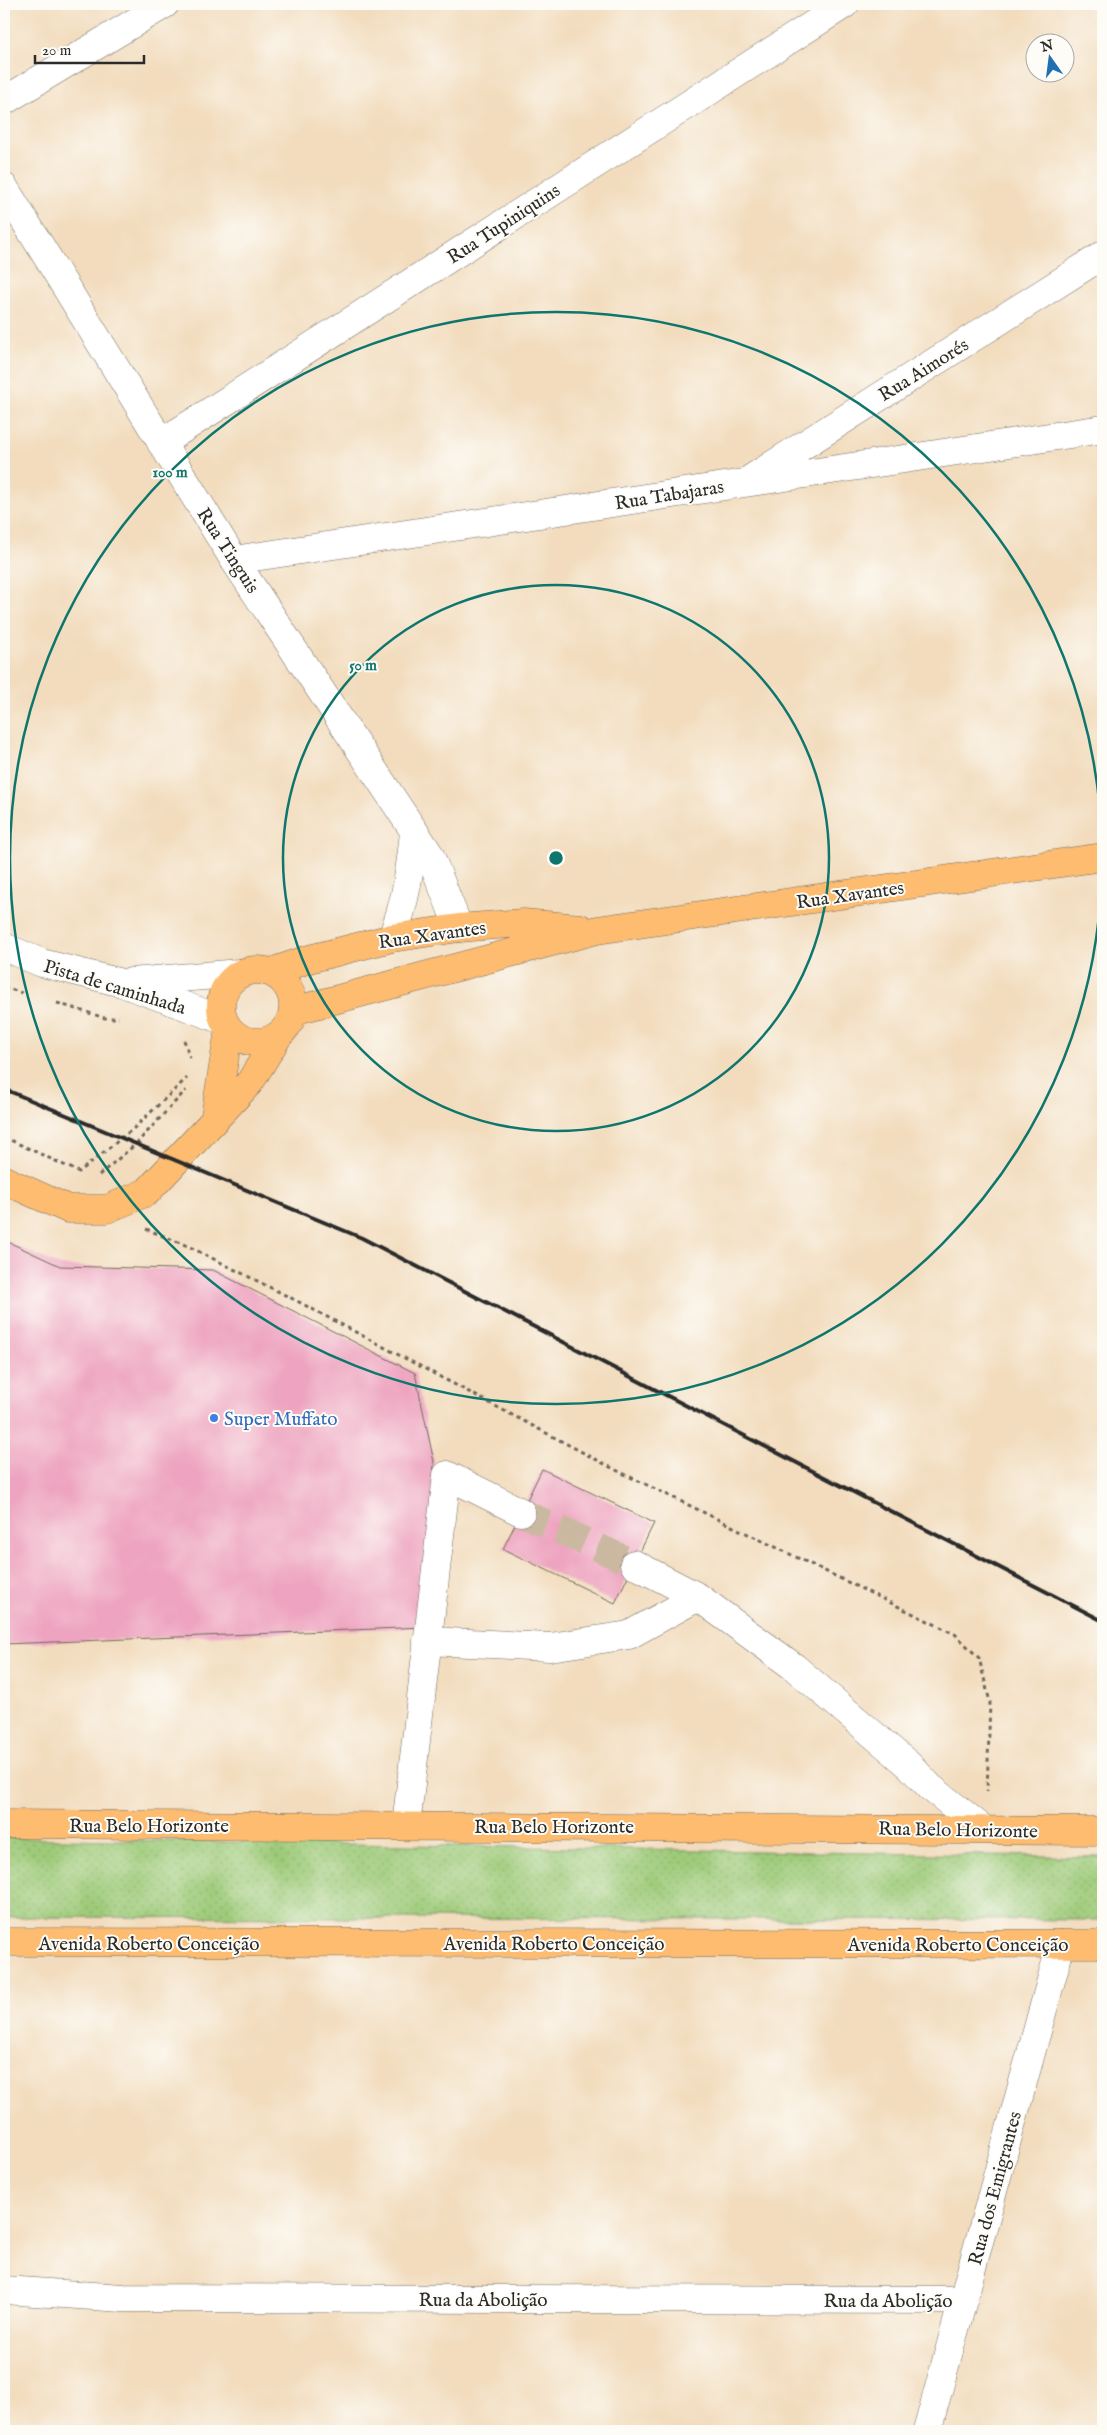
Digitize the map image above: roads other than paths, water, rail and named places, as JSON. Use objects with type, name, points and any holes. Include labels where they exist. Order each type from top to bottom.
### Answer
[{"type":"main road","name":"Rua Xavantes","points":[[293,1011],[597,930],[1103,857]]},
{"type":"main road","name":"Rua Xavantes","points":[[271,972],[309,959],[392,938],[459,928],[522,923],[597,930]]},
{"type":"main road","points":[[346,998],[369,976],[436,954],[447,947],[459,928]]},
{"type":"main road","points":[[4,1180],[68,1209],[107,1209],[147,1192],[215,1117],[250,1082],[288,1024],[293,1011],[292,995],[284,981],[271,972],[255,969],[240,973],[226,985],[220,1002],[226,1025],[215,1117]]},
{"type":"main road","points":[[226,1025],[244,1040],[263,1042],[279,1035]]},
{"type":"main road","name":"Rua Belo Horizonte","points":[[4,1824],[983,1828],[1103,1831]]},
{"type":"main road","name":"Avenida Roberto Conceição","points":[[4,1942],[1103,1944]]},
{"type":"street","points":[[4,101],[164,4]]},
{"type":"street","name":"Rua Tupiniquins","points":[[161,443],[845,4]]},
{"type":"street","name":"Rua Tinguis","points":[[4,187],[234,560],[430,855],[459,928]]},
{"type":"street","name":"Rua Aimorés","points":[[743,483],[1103,255]]},
{"type":"street","name":"Rua Tabajaras","points":[[234,560],[1103,429]]},
{"type":"street","points":[[392,938],[409,884],[414,832]]},
{"type":"street","points":[[4,946],[42,963],[122,983],[226,1025]]},
{"type":"street","points":[[122,983],[240,973]]},
{"type":"street","points":[[406,1826],[447,1475],[521,1512]]},
{"type":"street","points":[[634,1564],[698,1597],[794,1667],[909,1766],[930,1787],[983,1828]]},
{"type":"street","points":[[428,1641],[550,1648],[629,1635],[698,1597]]},
{"type":"street","name":"Rua dos Emigrantes","points":[[927,2431],[1061,1944]]},
{"type":"street","name":"Rua da Abolição","points":[[4,2290],[123,2298],[963,2300]]},
{"type":"tunnel","points":[[521,1512],[634,1564]]},
{"type":"railway","points":[[4,1089],[362,1238],[1103,1621]]},
{"type":"place","name":"Super Muffato","points":[[214,1418]]}]
